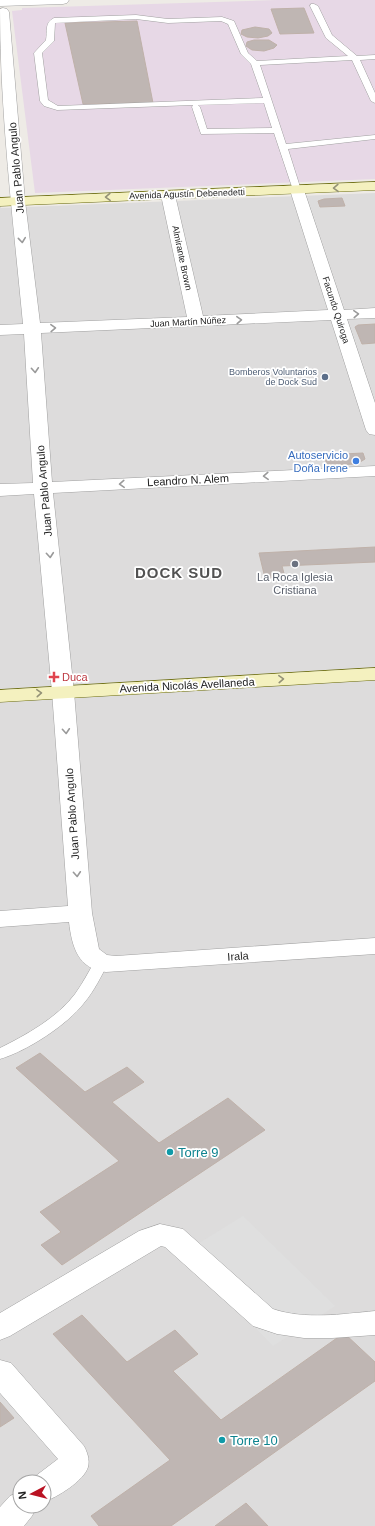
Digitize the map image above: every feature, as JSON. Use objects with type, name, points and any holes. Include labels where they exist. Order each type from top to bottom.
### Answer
[{"type":"main road","name":"Avenida Agustín Debenedetti","points":[[0,202],[375,186]]},
{"type":"main road","name":"Avenida Nicolás Avellaneda","points":[[0,696],[375,674]]},
{"type":"street","points":[[1,7],[63,0]]},
{"type":"street","name":"Juan Pablo Angulo","points":[[1,7],[5,96],[32,328],[43,488],[63,692],[80,914],[87,950],[91,957],[101,963]]},
{"type":"street","name":"Facundo Quiroga","points":[[297,190],[375,430]]},
{"type":"street","name":"Almirante Brown","points":[[168,195],[196,322]]},
{"type":"street","name":"Juan Martín Núñez","points":[[0,330],[375,313]]},
{"type":"street","name":"Leandro N. Alem","points":[[0,490],[375,471]]},
{"type":"street","points":[[0,919],[80,914]]},
{"type":"street","name":"Irala","points":[[101,963],[116,964],[375,946]]},
{"type":"street","points":[[0,1328],[149,1239],[160,1235],[173,1237],[263,1318],[279,1324],[316,1328],[375,1323]]},
{"type":"street","points":[[0,1372],[73,1455],[73,1466],[52,1482]]},
{"type":"street","points":[[8,1526],[7,1521],[14,1514]]},
{"type":"lane","points":[[314,6],[329,36],[355,58],[374,97]]},
{"type":"lane","points":[[268,100],[57,108],[47,104],[44,101],[38,53],[49,42],[51,37],[49,26],[52,22],[57,20],[136,17],[168,21],[222,19],[231,23],[244,54],[255,63],[268,100],[284,147],[297,190]]},
{"type":"lane","points":[[255,63],[375,57]]},
{"type":"lane","points":[[196,107],[204,132],[278,130]]},
{"type":"lane","points":[[284,147],[375,137]]},
{"type":"lane","points":[[0,1054],[12,1049],[32,1037],[71,1009],[88,988],[101,963]]},
{"type":"shaded area","points":[[277,0],[375,0],[375,179],[35,193],[12,11],[22,10],[22,8]]},
{"type":"shaded area","points":[[375,193],[375,1526],[0,1526],[0,195],[1,208]]},
{"type":"shaded area","points":[[243,1216],[335,1306],[273,1346],[183,1253]]},
{"type":"building","points":[[304,8],[314,33],[280,34],[271,9]]},
{"type":"building","points":[[137,21],[153,103],[83,104],[65,23]]},
{"type":"building","points":[[255,27],[269,29],[272,33],[268,36],[258,38],[247,37],[241,34],[242,30]]},
{"type":"building","points":[[254,40],[269,40],[277,45],[274,48],[264,51],[252,50],[246,46],[247,42]]},
{"type":"building","points":[[342,198],[345,206],[320,207],[318,201],[324,199]]},
{"type":"building","points":[[375,324],[375,343],[362,344],[355,327],[358,325]]},
{"type":"building","points":[[363,453],[365,459],[357,464],[327,465],[324,455]]},
{"type":"building","name":"La Roca Iglesia Cristiana","points":[[375,547],[375,562],[282,566],[285,577],[265,578],[259,553]]},
{"type":"building","name":"Torre 9","points":[[40,1053],[85,1092],[127,1067],[144,1082],[112,1102],[159,1143],[228,1098],[265,1130],[62,1265],[41,1245],[61,1232],[40,1212],[119,1161],[16,1068]]},
{"type":"building","name":"Torre 10","points":[[82,1315],[127,1362],[175,1330],[198,1354],[173,1371],[221,1420],[344,1333],[375,1362],[375,1381],[171,1526],[99,1526],[91,1516],[170,1460],[53,1334]]},
{"type":"building","points":[[0,1402],[14,1418],[0,1427]]},
{"type":"building","points":[[246,1503],[268,1526],[215,1526]]},
{"type":"place","name":"Bomberos Voluntarios de Dock Sud","points":[[325,377]]},
{"type":"place","name":"Autoservicio Doña Irene","points":[[356,461]]},
{"type":"place","name":"La Roca Iglesia Cristiana","points":[[295,564]]},
{"type":"place","name":"Duca","points":[[54,677]]},
{"type":"place","name":"Torre 9","points":[[170,1152]]},
{"type":"place","name":"Torre 10","points":[[222,1440]]},
{"type":"district","name":"DOCK SUD","points":[[179,573]]}]
